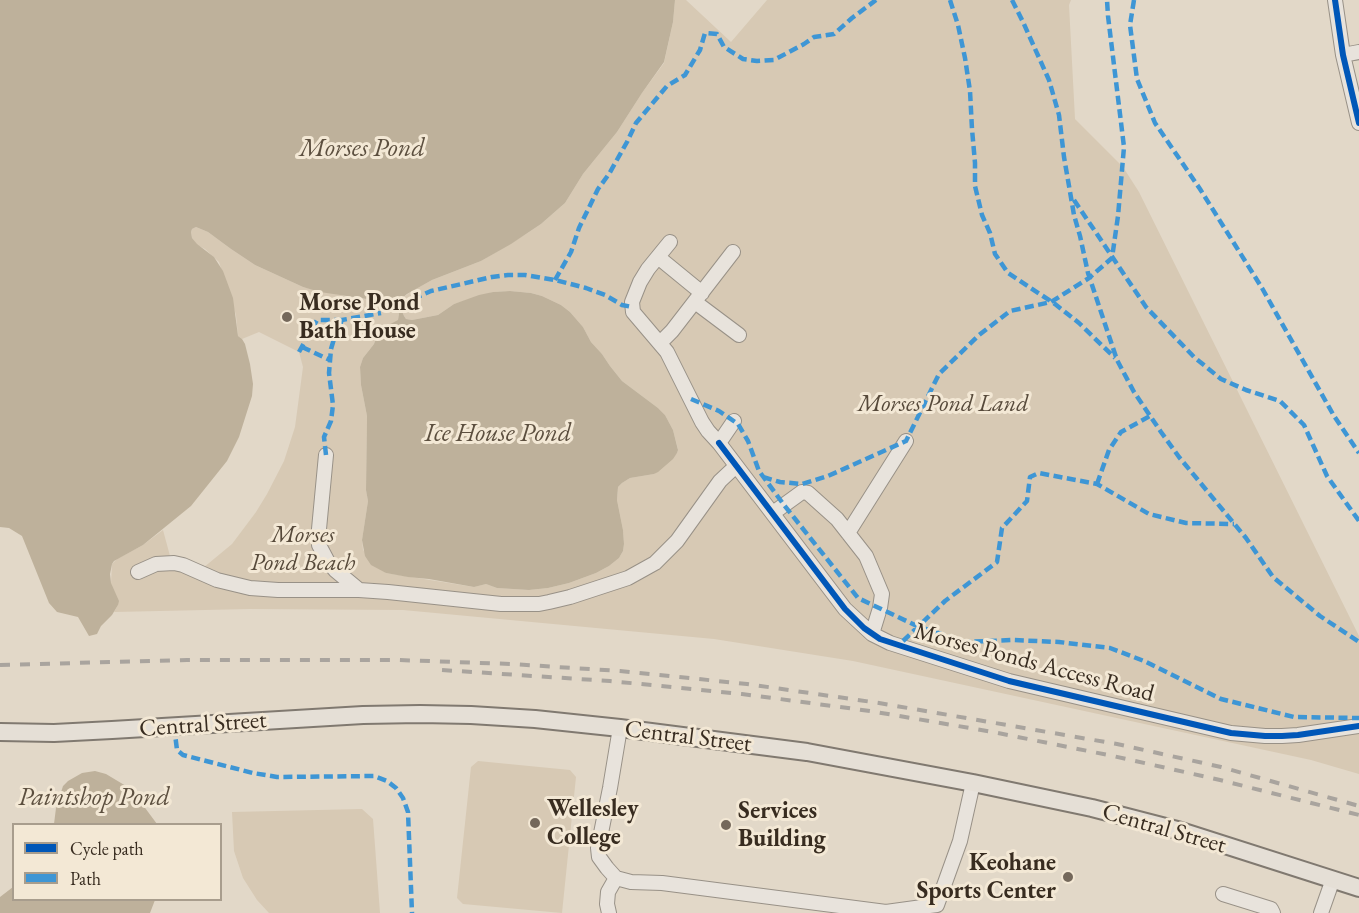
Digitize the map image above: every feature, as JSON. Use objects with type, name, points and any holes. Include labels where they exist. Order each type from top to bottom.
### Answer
[{"type":"main road","name":"Central Street","points":[[0,732],[66,732],[363,715],[420,714],[535,719],[620,728],[807,752],[1092,808],[1154,824],[1359,888]]},
{"type":"street","points":[[1335,0],[1343,55],[1359,123]]},
{"type":"street","points":[[1343,55],[1359,52]]},
{"type":"street","name":"Morses Ponds Access Road","points":[[670,242],[636,289],[632,302],[633,312],[660,343],[672,361],[702,422],[845,609],[872,634],[890,643],[1009,681],[1231,732],[1282,736],[1359,726]]},
{"type":"street","points":[[660,343],[672,331],[733,252]]},
{"type":"street","points":[[658,257],[739,335]]},
{"type":"street","points":[[719,443],[734,421]]},
{"type":"street","points":[[848,533],[906,441]]},
{"type":"street","points":[[326,455],[319,545],[334,570],[359,590]]},
{"type":"street","points":[[138,572],[156,564],[174,563],[217,580],[250,588],[359,590],[489,603],[539,604],[570,597],[628,578],[655,563],[677,541],[720,481],[736,466]]},
{"type":"street","points":[[773,513],[802,492],[808,493],[837,519],[866,556],[882,594],[872,634]]},
{"type":"street","points":[[620,728],[598,848],[599,857],[616,878],[631,882],[672,885],[892,913],[938,905],[960,841],[973,783]]},
{"type":"street","points":[[609,913],[608,892],[616,878]]},
{"type":"street","points":[[1321,913],[1333,879]]},
{"type":"street","points":[[1223,894],[1271,909],[1273,913]]},
{"type":"green space","name":"Morses Pond Land","points":[[675,0],[686,0],[731,42],[767,0],[1071,0],[1069,5],[1075,119],[1123,167],[1139,192],[1359,636],[1359,774],[1311,760],[853,661],[714,639],[403,610],[250,609],[114,612],[118,605],[111,584],[112,564],[163,530],[170,556],[203,568],[232,544],[267,494],[284,461],[295,427],[303,367],[299,352],[259,332],[242,339],[238,336],[236,315],[219,262],[197,245],[192,238],[192,229],[196,227],[208,232],[255,265],[303,287],[380,301],[397,308],[398,321],[379,330],[374,344],[363,358],[360,367],[367,416],[366,490],[368,501],[362,540],[363,550],[386,573],[474,587],[486,584],[497,588],[529,590],[569,583],[596,573],[619,558],[624,544],[617,500],[618,487],[630,478],[654,474],[677,453],[673,430],[665,415],[622,381],[570,312],[542,296],[510,291],[493,292],[454,304],[438,315],[412,320],[406,319],[399,304],[401,299],[412,291],[432,280],[481,261],[526,234],[565,203],[583,174],[617,132],[664,63],[673,22]]},
{"type":"green space","points":[[478,761],[570,770],[576,777],[562,913],[463,904],[457,898],[471,767]]},
{"type":"green space","points":[[362,809],[373,819],[380,913],[269,913],[257,900],[243,878],[234,851],[232,812]]},
{"type":"water","name":"Morses Pond","points":[[0,0],[675,0],[673,22],[664,62],[617,132],[583,174],[565,203],[541,224],[511,244],[481,261],[432,280],[407,294],[399,304],[406,319],[412,320],[438,315],[454,304],[493,292],[510,291],[542,296],[570,312],[622,381],[665,415],[673,430],[678,450],[673,459],[658,472],[630,478],[618,487],[617,500],[624,544],[619,558],[596,573],[569,583],[529,590],[497,588],[486,584],[474,587],[408,577],[386,573],[371,565],[365,556],[362,540],[368,501],[366,490],[367,416],[360,367],[363,358],[374,344],[379,330],[398,320],[397,308],[380,301],[320,292],[303,287],[255,265],[208,232],[196,227],[192,229],[192,238],[214,257],[223,271],[233,298],[238,336],[245,344],[250,364],[252,396],[239,437],[227,461],[191,506],[143,545],[114,561],[110,574],[111,583],[119,601],[112,615],[101,626],[97,634],[89,636],[78,617],[57,612],[49,603],[22,536],[9,528],[0,527]]},
{"type":"water","name":"Paintshop Pond","points":[[95,771],[106,774],[126,786],[156,823],[54,823],[63,786],[82,773]]},
{"type":"water","points":[[12,888],[12,901],[155,901],[150,913],[0,913],[0,897]]},
{"type":"railway","points":[[0,665],[187,660],[399,660],[620,671],[747,684],[879,703],[1117,744],[1221,767],[1359,806]]},
{"type":"railway","points":[[442,670],[610,681],[742,694],[870,711],[1113,756],[1359,815]]},
{"type":"marked path","points":[[555,280],[571,252],[579,228],[598,189],[609,174],[636,123],[667,86],[685,75],[700,50],[705,33],[717,34],[724,47],[743,59],[774,60],[814,37],[834,34],[876,0]]},
{"type":"marked path","points":[[950,0],[958,25],[970,91],[975,186],[995,254],[1008,273],[1079,323],[1115,358]]},
{"type":"marked path","points":[[1012,0],[1049,80],[1059,115],[1074,215],[1088,273],[1117,360],[1134,392],[1179,457],[1246,538],[1273,577],[1320,616],[1359,642]]},
{"type":"marked path","points":[[763,477],[780,482],[802,484],[828,476],[906,441],[939,374],[979,335],[1010,311],[1051,302],[1089,278],[1112,258],[1124,147],[1107,0]]},
{"type":"marked path","points":[[1134,0],[1130,25],[1137,79],[1155,123],[1200,189],[1262,288],[1334,416],[1359,453]]},
{"type":"marked path","points":[[1074,200],[1146,307],[1194,357],[1221,379],[1280,401],[1304,425],[1327,476],[1359,521]]},
{"type":"marked path","points":[[413,299],[431,291],[492,277],[525,275],[586,288],[622,305],[632,307]]},
{"type":"marked path","points":[[326,455],[324,437],[331,421],[333,405],[329,373],[334,339],[342,320],[381,313]]},
{"type":"marked path","points":[[299,352],[317,320],[342,320]]},
{"type":"marked path","points":[[302,347],[330,360]]},
{"type":"marked path","points":[[691,399],[719,411],[738,424],[748,441],[759,471],[858,598],[917,626],[965,642],[1012,640],[1059,642],[1110,648],[1144,661],[1221,699],[1294,717],[1359,718]]},
{"type":"marked path","points":[[1097,484],[1109,450],[1121,432],[1150,416]]},
{"type":"marked path","points":[[903,641],[945,601],[997,562],[1002,528],[1027,501],[1030,477],[1039,473],[1097,484],[1149,514],[1186,523],[1234,524]]},
{"type":"marked path","points":[[174,726],[177,750],[183,755],[277,777],[374,776],[387,781],[396,788],[408,812],[412,913]]},
{"type":"cycle path","points":[[1335,0],[1343,55],[1359,123]]},
{"type":"cycle path","points":[[719,443],[845,609],[864,628],[880,639],[1009,681],[1231,733],[1282,736],[1359,726]]},
{"type":"place","name":"Morse Pond Bath House","points":[[287,317]]},
{"type":"place","name":"Wellesley College","points":[[535,823]]},
{"type":"place","name":"Services Building","points":[[726,825]]},
{"type":"place","name":"Keohane Sports Center","points":[[1068,877]]},
{"type":"water label","name":"Ice House Pond","points":[[498,434]]},
{"type":"park label","name":"Morses Pond Beach","points":[[303,549]]}]
